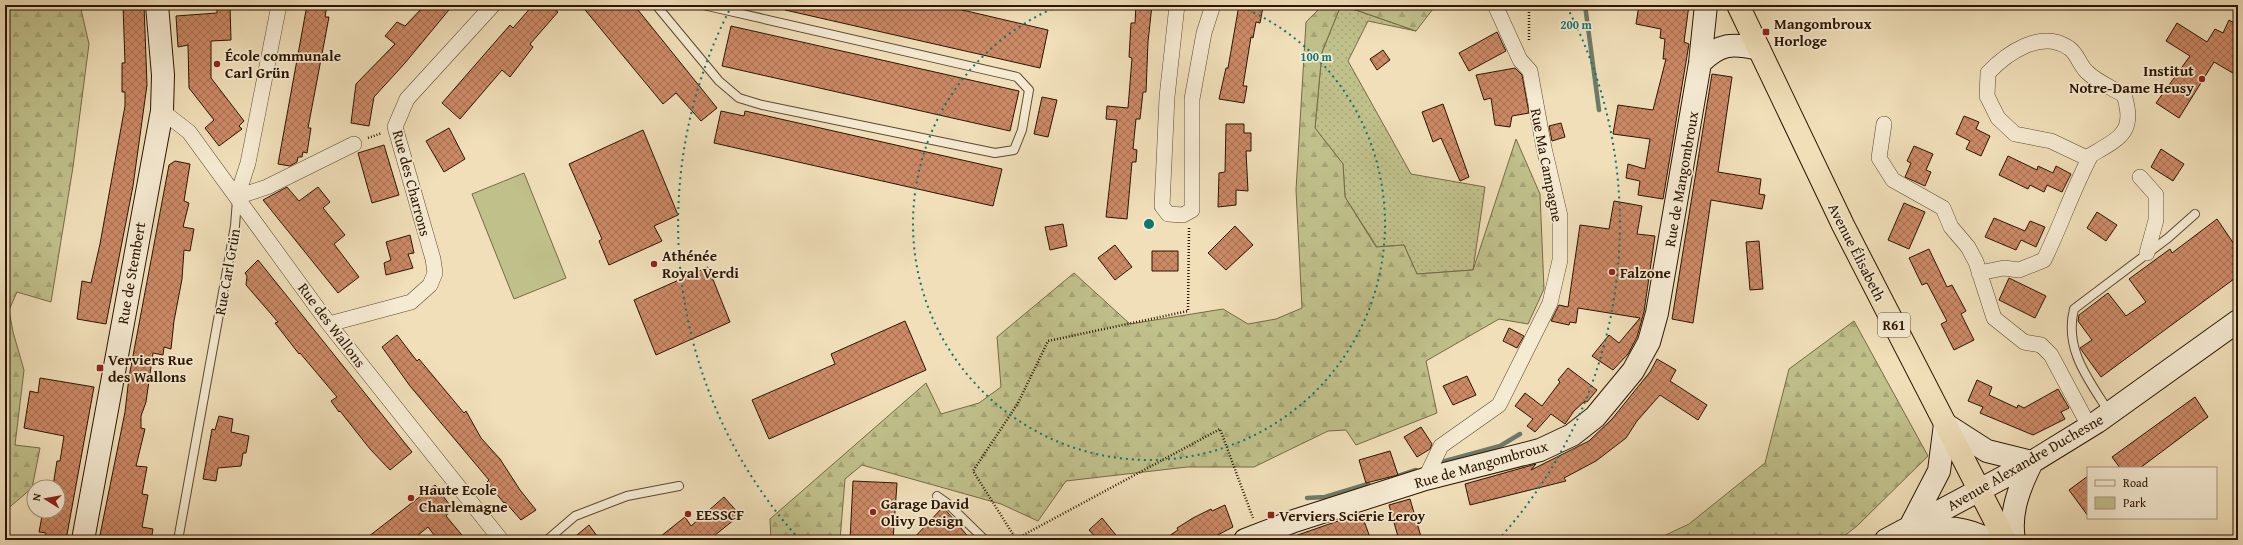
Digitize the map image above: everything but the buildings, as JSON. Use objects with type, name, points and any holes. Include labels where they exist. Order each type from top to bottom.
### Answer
[{"type":"highway","name":"Avenue Élisabeth","points":[[1738,5],[1837,212],[2004,540]]},
{"type":"street","name":"Rue de Stembert","points":[[83,540],[162,111],[163,75],[157,5]]},
{"type":"street","name":"Rue Carl Grün","points":[[237,197],[248,163],[279,5]]},
{"type":"street","name":"Rue des Charrons","points":[[329,324],[411,302],[430,285],[436,273],[433,259],[395,127],[407,99],[493,5]]},
{"type":"street","points":[[1177,5],[1167,97],[1162,206],[1168,214],[1183,214],[1192,210],[1192,99],[1204,33],[1213,5]]},
{"type":"street","name":"Rue Ma Campagne","points":[[1425,479],[1442,446],[1498,405],[1550,303],[1560,260],[1560,216],[1544,148],[1530,71],[1520,60],[1495,5]]},
{"type":"street","name":"Rue de Mangombroux","points":[[1252,537],[1425,479],[1540,450],[1572,435],[1595,417],[1633,371],[1649,342],[1657,313],[1700,63],[1706,5]]},
{"type":"street","points":[[1979,273],[2004,268],[2019,270],[2044,260],[2060,228],[2079,177],[2089,159],[2091,155],[2115,141],[2126,129],[2130,112],[2124,95],[2087,72],[2069,48],[2053,41],[2026,44],[2002,58],[1988,73],[1987,96],[1998,118],[2015,134],[2051,141],[2089,159]]},
{"type":"street","points":[[1700,63],[1712,52],[1722,47],[1737,45],[1759,49]]},
{"type":"street","points":[[1167,97],[1192,99]]},
{"type":"street","name":"Rue des Wallons","points":[[162,111],[189,132],[329,324],[501,540]]},
{"type":"street","points":[[1884,124],[1879,158],[1893,180],[1943,208],[1951,227],[1968,246],[1994,318],[2024,342],[2041,345],[2099,421]]},
{"type":"street","points":[[237,197],[267,187],[354,144]]},
{"type":"street","points":[[2140,177],[2156,195],[2156,220],[2147,253]]},
{"type":"street","name":"Avenue Alexandre Duchesne","points":[[1886,540],[2032,462],[2099,421],[2238,321]]},
{"type":"street","points":[[1989,540],[1967,530],[1948,526],[1910,527],[1939,471],[1945,424],[1987,451],[2032,462],[2020,486],[2014,510],[2014,540]]},
{"type":"lane","points":[[656,5],[719,81],[738,98],[762,105],[996,153],[1014,150],[1022,130],[1029,90],[1017,77],[703,5]]},
{"type":"lane","name":"Rue Carl Grün","points":[[178,540],[234,233],[237,197]]},
{"type":"lane","points":[[2099,421],[2077,358],[2070,325],[2074,309],[2195,214]]},
{"type":"lane","points":[[547,540],[575,516],[628,496],[679,486]]},
{"type":"lane","points":[[936,496],[947,503],[985,540]]},
{"type":"path","points":[[1520,60],[1528,52],[1529,5]]},
{"type":"path","points":[[354,144],[395,127]]},
{"type":"path","points":[[1192,210],[1189,226],[1188,311],[1048,341],[1018,403],[973,471],[1016,539],[1220,429],[1252,537]]},
{"type":"green space","points":[[5,5],[80,5],[89,44],[73,167],[51,302],[17,292],[9,310],[13,332],[24,370],[15,445],[40,448],[34,479],[26,479],[26,493],[5,511],[5,107],[9,104],[5,92]]},
{"type":"green space","points":[[1323,5],[1341,5],[1322,52],[1315,128],[1343,164],[1345,197],[1376,247],[1404,245],[1417,274],[1473,270],[1516,139],[1540,194],[1544,289],[1528,324],[1499,319],[1426,361],[1437,413],[1356,445],[1346,430],[1328,431],[1254,467],[1187,467],[1066,481],[1038,521],[1001,504],[862,465],[845,479],[840,540],[771,540],[770,519],[926,383],[941,414],[979,403],[1001,387],[997,337],[1074,273],[1130,324],[1223,309],[1248,324],[1276,319],[1302,308],[1296,190],[1306,22]]},
{"type":"green space","points":[[1341,5],[1416,31],[1368,21],[1348,61],[1411,174],[1485,187],[1473,270],[1417,274],[1404,245],[1377,247],[1345,197],[1343,164],[1315,128],[1322,52]]},
{"type":"green space","points":[[1342,5],[1436,5],[1416,31]]},
{"type":"green space","points":[[524,173],[566,278],[514,299],[472,194]]},
{"type":"green space","points":[[1854,321],[1928,456],[1857,526],[1839,540],[1655,540],[1689,524],[1765,463],[1789,369]]},
{"type":"waterway","points":[[1585,5],[1599,110]]},
{"type":"waterway","points":[[1438,463],[1500,446],[1520,434]]},
{"type":"waterway","points":[[1398,476],[1416,470]]},
{"type":"waterway","points":[[1307,498],[1325,497],[1368,484]]},
{"type":"place","name":"Mangombroux Horloge","points":[[1766,32]]},
{"type":"place","name":"École communale Carl Grün","points":[[217,64]]},
{"type":"place","name":"Institut Notre-Dame Heusy","points":[[2202,79]]},
{"type":"place","name":"Athénée Royal Verdi","points":[[654,264]]},
{"type":"place","name":"Falzone","points":[[1612,272]]},
{"type":"place","name":"Verviers Rue des Wallons","points":[[100,368]]},
{"type":"place","name":"Haute Ecole Charlemagne","points":[[411,498]]},
{"type":"place","name":"Garage David Olivy Design","points":[[873,512]]},
{"type":"place","name":"EESSCF","points":[[688,514]]},
{"type":"place","name":"Verviers Scierie Leroy","points":[[1271,515]]}]
